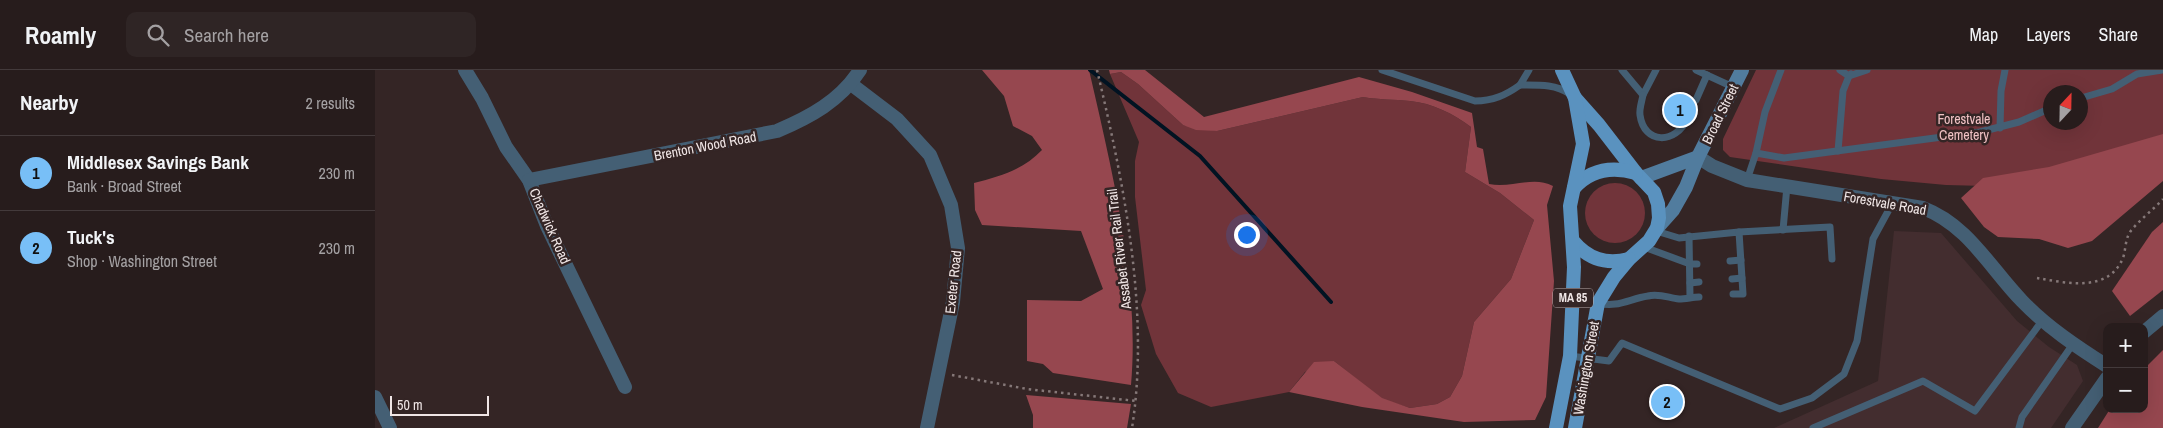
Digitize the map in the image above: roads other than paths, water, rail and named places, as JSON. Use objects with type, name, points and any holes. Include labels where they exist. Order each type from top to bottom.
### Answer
[{"type":"main road","name":"Washington Street","points":[[1556,428],[1570,356],[1574,287],[1570,206],[1583,144],[1575,98],[1562,70]]},
{"type":"main road","name":"Broad Street","points":[[1656,229],[1673,210],[1692,176],[1698,157],[1742,70]]},
{"type":"main road","name":"Washington Street","points":[[1575,98],[1653,192],[1658,204],[1659,218],[1656,229],[1644,247],[1629,259],[1602,293],[1598,303],[1575,428]]},
{"type":"main road","name":"Broad Street","points":[[1638,176],[1698,157]]},
{"type":"main road","points":[[1574,188],[1590,175],[1605,169],[1620,168],[1638,176]]},
{"type":"main road","points":[[1573,241],[1588,255],[1598,260],[1608,262],[1629,259]]},
{"type":"street","name":"Chadwick Road","points":[[465,70],[482,98],[506,147],[529,180],[547,226],[625,388]]},
{"type":"street","name":"Brenton Wood Road","points":[[529,180],[777,131],[803,120],[839,96],[851,84],[860,70]]},
{"type":"street","name":"Exeter Road","points":[[851,84],[897,119],[930,155],[951,205],[958,248],[953,302],[927,428]]},
{"type":"street","name":"Forestvale Road","points":[[1698,157],[1712,166],[1747,180],[1923,208],[1947,218],[1967,236],[2020,300],[2042,321],[2103,363]]},
{"type":"street","points":[[2148,329],[2163,316]]},
{"type":"street","points":[[2072,428],[2103,384]]},
{"type":"street","points":[[375,398],[390,428]]},
{"type":"lane","points":[[1382,70],[1475,101],[1485,101],[1506,95],[1520,85],[1529,70]]},
{"type":"lane","points":[[1623,70],[1643,96]]},
{"type":"lane","points":[[1655,70],[1643,96],[1640,115],[1648,132],[1656,137],[1674,136],[1683,128],[1687,119]]},
{"type":"lane","points":[[1696,70],[1733,87]]},
{"type":"lane","points":[[1747,180],[1756,153],[1765,112],[1781,70]]},
{"type":"lane","points":[[1840,70],[1849,76]]},
{"type":"lane","points":[[1838,151],[1843,91],[1849,76],[1855,70]]},
{"type":"lane","points":[[1849,76],[1867,70]]},
{"type":"lane","points":[[2000,128],[2001,91],[2005,70]]},
{"type":"lane","points":[[2088,96],[2112,89],[2137,72],[2162,70]]},
{"type":"lane","points":[[1696,100],[1707,75]]},
{"type":"lane","points":[[1520,85],[1543,84],[1561,88],[1575,98]]},
{"type":"lane","points":[[1756,153],[1784,158],[2000,128],[2043,111]]},
{"type":"lane","points":[[1783,230],[1787,186]]},
{"type":"lane","points":[[1570,356],[1609,361],[1622,344],[1780,409],[1812,398],[1844,374],[1857,341],[1873,239],[1892,204]]},
{"type":"lane","points":[[1656,229],[1679,238],[1739,232],[1830,227],[1832,259]]},
{"type":"lane","points":[[1733,294],[1743,294],[1739,232]]},
{"type":"lane","points":[[1689,236],[1693,264],[1690,297]]},
{"type":"lane","points":[[1644,247],[1693,264]]},
{"type":"lane","points":[[1730,261],[1741,260]]},
{"type":"lane","points":[[1732,279],[1742,278]]},
{"type":"lane","points":[[1690,283],[1699,282]]},
{"type":"lane","points":[[1598,303],[1610,306],[1631,302],[1647,296],[1663,295],[1679,299],[1699,297]]},
{"type":"lane","points":[[1813,428],[1923,381],[1975,411],[2042,321]]},
{"type":"lane","points":[[2019,428],[2022,417],[2073,344]]},
{"type":"waterway","points":[[1090,70],[1200,156],[1331,302]]},
{"type":"place","name":"Middlesex Savings Bank","points":[[1680,110]]},
{"type":"place","name":"Tuck's","points":[[1667,402]]},
{"type":"park label","name":"Forestvale Cemetery","points":[[1964,128]]}]
